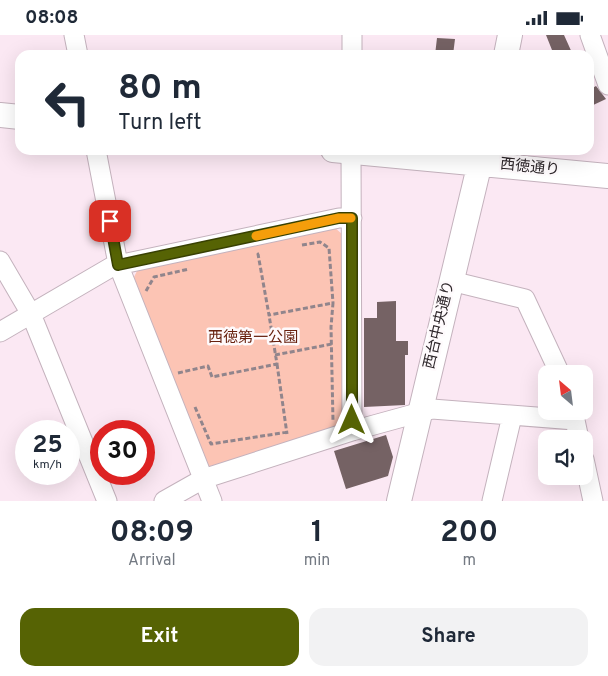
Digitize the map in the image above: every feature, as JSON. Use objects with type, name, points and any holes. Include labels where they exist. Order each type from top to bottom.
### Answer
[{"type":"street","points":[[74,35],[77,50]]},
{"type":"street","points":[[352,35],[352,50]]},
{"type":"street","points":[[507,50],[510,35]]},
{"type":"street","points":[[590,35],[608,85]]},
{"type":"street","points":[[0,115],[15,116]]},
{"type":"street","points":[[97,155],[118,265],[212,501]]},
{"type":"street","points":[[345,155],[352,218],[352,431]]},
{"type":"street","name":"西徳通り","points":[[436,155],[481,157],[608,177]]},
{"type":"street","name":"西台中央通り","points":[[399,501],[481,157]]},
{"type":"street","points":[[0,332],[118,265],[339,218],[352,218]]},
{"type":"street","points":[[0,261],[31,314],[107,501]]},
{"type":"street","points":[[451,281],[525,299],[556,365]]},
{"type":"street","points":[[164,501],[203,479],[352,431],[432,409],[512,416],[538,416]]},
{"type":"street","points":[[492,501],[512,416]]},
{"type":"street","points":[[590,485],[593,501]]},
{"type":"path","points":[[293,247],[320,242],[329,248],[333,303],[333,421],[324,423]]},
{"type":"path","points":[[248,256],[266,252]]},
{"type":"path","points":[[258,254],[287,432]]},
{"type":"path","points":[[131,298],[146,291],[154,277],[192,269]]},
{"type":"path","points":[[148,287],[151,296]]},
{"type":"path","points":[[269,315],[333,303]]},
{"type":"path","points":[[275,355],[332,344]]},
{"type":"path","points":[[177,363],[184,381]]},
{"type":"path","points":[[180,372],[208,366],[212,377],[277,364]]},
{"type":"path","points":[[192,399],[211,444],[296,430]]},
{"type":"green space","name":"西徳第一公園","points":[[333,226],[343,235],[344,427],[207,467],[204,464],[134,277],[138,269]]},
{"type":"building","points":[[546,35],[564,35],[571,50],[552,50]]},
{"type":"building","points":[[437,38],[455,39],[454,50],[436,50]]},
{"type":"building","points":[[596,86],[606,99],[594,105],[594,87]]},
{"type":"building","points":[[396,301],[396,341],[408,341],[408,355],[405,355],[405,405],[364,407],[364,318],[377,318],[377,302]]},
{"type":"building","points":[[386,435],[393,457],[388,476],[346,489],[334,451]]},
{"type":"slow traffic","points":[[256,236],[339,218],[351,218]]},
{"type":"route","points":[[110,221],[118,265],[138,259],[339,218],[352,218],[352,420]]}]
